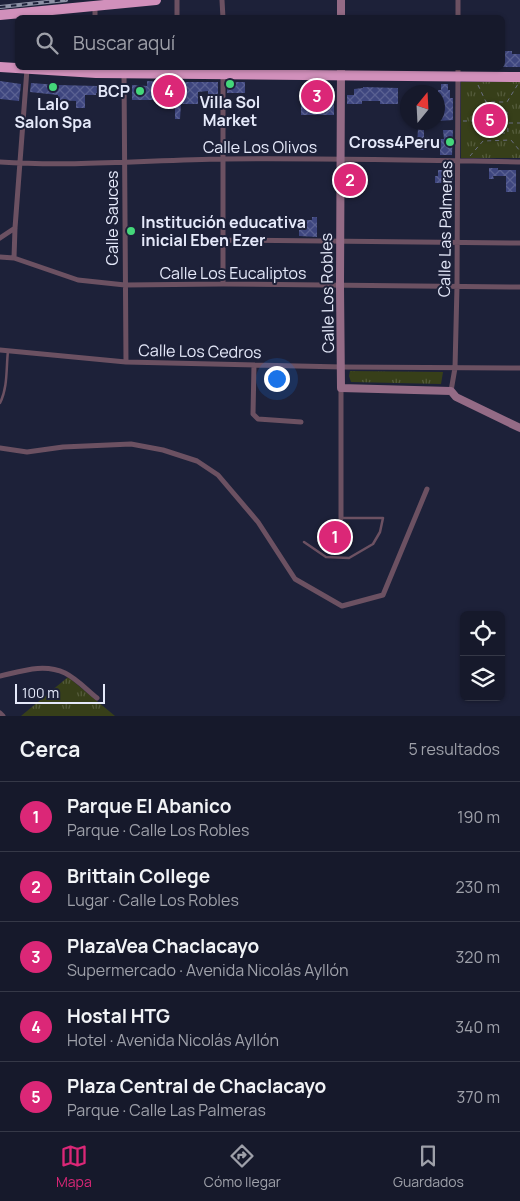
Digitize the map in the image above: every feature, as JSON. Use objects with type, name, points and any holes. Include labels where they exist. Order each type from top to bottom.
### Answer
[{"type":"highway","points":[[0,15],[156,0]]},
{"type":"highway","points":[[0,67],[15,68]]},
{"type":"highway","points":[[96,70],[458,72],[520,76]]},
{"type":"street","points":[[176,0],[177,15]]},
{"type":"street","points":[[222,0],[223,15]]},
{"type":"street","points":[[341,0],[341,15]]},
{"type":"street","points":[[458,0],[458,15]]},
{"type":"street","points":[[94,6],[95,15]]},
{"type":"street","points":[[14,258],[26,70]]},
{"type":"street","name":"Calle Sauces","points":[[125,70],[126,362]]},
{"type":"street","points":[[223,71],[223,284]]},
{"type":"street","name":"Calle Los Robles","points":[[341,71],[341,518]]},
{"type":"street","name":"Calle Las Palmeras","points":[[451,392],[455,368],[457,286],[458,72]]},
{"type":"street","name":"Calle Los Olivos","points":[[0,162],[125,162],[222,159],[520,162]]},
{"type":"street","points":[[0,238],[15,228]]},
{"type":"street","points":[[223,240],[520,243]]},
{"type":"street","name":"Calle Los Eucaliptos","points":[[0,257],[14,258],[78,280],[125,285],[520,287]]},
{"type":"street","name":"Calle Los Cedros","points":[[0,350],[126,362],[342,367],[520,368]]},
{"type":"street","points":[[254,365],[253,414],[258,419],[301,422]]},
{"type":"street","points":[[341,388],[451,392],[456,397],[520,428]]},
{"type":"street","points":[[0,448],[27,452],[63,447],[131,444],[163,450],[197,461],[218,475],[258,522],[295,579],[342,606],[383,594],[427,489]]},
{"type":"street","points":[[0,676],[32,668],[55,669],[67,674],[97,698]]},
{"type":"street","points":[[0,713],[3,716]]},
{"type":"lane","points":[[0,403],[6,388],[8,351]]},
{"type":"lane","points":[[304,542],[326,557],[348,558],[373,544],[380,532],[383,518],[341,518]]},
{"type":"path","points":[[478,84],[486,102],[507,102],[518,84],[520,84]]},
{"type":"path","points":[[496,102],[497,113]]},
{"type":"path","points":[[508,112],[508,133],[486,133],[486,121],[486,113],[508,112]]},
{"type":"path","points":[[463,121],[486,121]]},
{"type":"path","points":[[508,123],[520,123]]},
{"type":"path","points":[[470,157],[483,141],[511,140],[520,150]]},
{"type":"green space","points":[[461,82],[520,82],[520,158],[461,158]]},
{"type":"green space","points":[[350,371],[443,372],[441,384],[351,382]]},
{"type":"green space","points":[[325,522],[349,523],[344,551],[324,550]]},
{"type":"green space","points":[[68,677],[115,716],[21,716]]},
{"type":"building","points":[[505,51],[512,51],[512,54],[520,54],[520,67],[505,67]]},
{"type":"building","points":[[0,81],[21,84],[19,101],[0,99]]},
{"type":"building","points":[[147,81],[163,82],[163,87],[175,87],[175,82],[218,82],[218,97],[208,97],[208,91],[198,92],[198,104],[181,104],[180,119],[175,119],[175,95],[156,95],[156,100],[132,100],[132,85],[147,86]]},
{"type":"building","points":[[230,82],[245,82],[245,93],[227,93],[227,84]]},
{"type":"building","points":[[31,83],[98,86],[98,93],[96,95],[85,95],[85,108],[76,108],[76,101],[58,100],[58,95],[30,92]]},
{"type":"building","points":[[448,84],[450,98],[453,98],[453,120],[445,121],[445,85],[441,85]]},
{"type":"building","points":[[363,87],[398,88],[398,104],[362,101],[362,104],[347,104],[347,95],[354,95],[354,89]]},
{"type":"building","points":[[301,88],[334,88],[334,115],[301,115]]},
{"type":"building","points":[[418,130],[424,130],[424,137],[429,137],[429,143],[426,142],[426,150],[417,150]]},
{"type":"building","points":[[443,130],[453,130],[452,155],[440,155],[440,146],[435,147],[435,139],[444,139]]},
{"type":"building","points":[[489,168],[516,170],[516,192],[506,192],[506,176],[493,176],[494,179],[489,179]]},
{"type":"building","points":[[347,169],[364,169],[364,176],[354,176],[354,184],[347,184]]},
{"type":"building","points":[[438,170],[448,170],[447,176],[453,176],[453,181],[435,183],[435,176],[438,176]]},
{"type":"building","points":[[312,217],[317,217],[317,237],[299,236],[299,220],[312,220]]},
{"type":"railway","points":[[0,7],[66,0]]},
{"type":"place","name":"Villa Sol Market","points":[[230,84]]},
{"type":"place","name":"Lalo Salon Spa","points":[[53,87]]},
{"type":"place","name":"BCP","points":[[140,91]]},
{"type":"place","name":"Hostal HTG","points":[[169,91]]},
{"type":"place","name":"PlazaVea Chaclacayo","points":[[317,96]]},
{"type":"place","name":"Plaza Central de Chaclacayo","points":[[490,120]]},
{"type":"place","name":"Cross4Peru","points":[[450,142]]},
{"type":"place","name":"Brittain College","points":[[350,180]]},
{"type":"place","name":"Institución educativa inicial Eben Ezer","points":[[131,231]]},
{"type":"place","name":"Parque El Abanico","points":[[335,537]]}]
